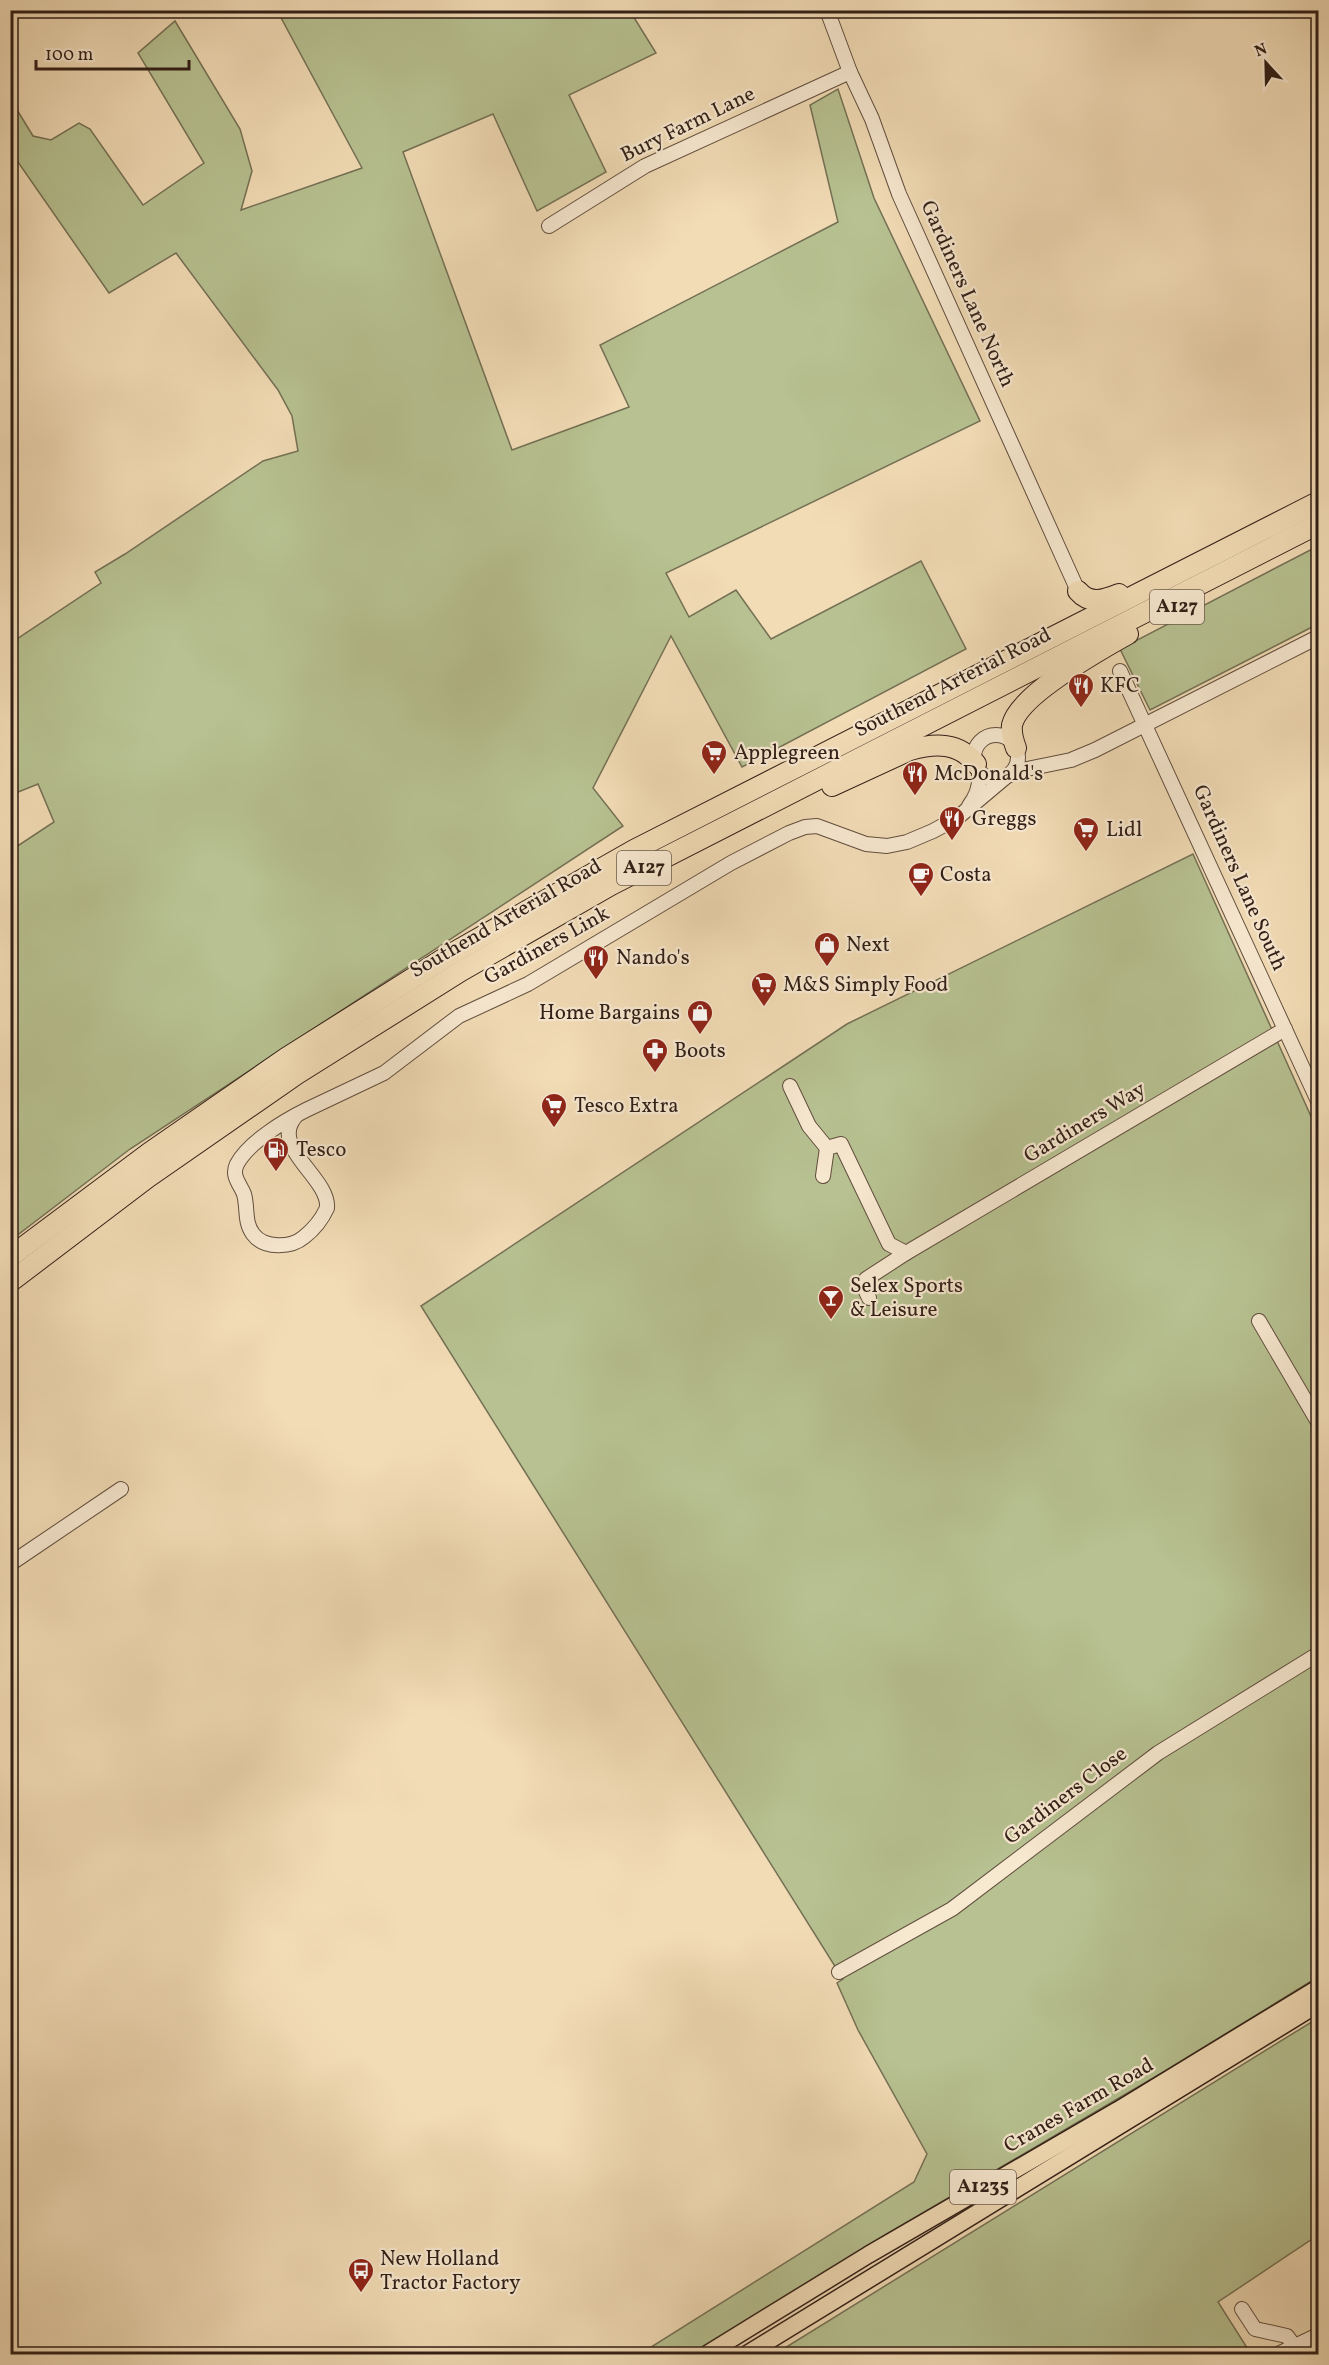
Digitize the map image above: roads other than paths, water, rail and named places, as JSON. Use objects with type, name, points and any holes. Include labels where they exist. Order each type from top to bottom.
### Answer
[{"type":"highway","name":"A127","points":[[1078,591],[1088,599],[1106,599],[1318,501]]},
{"type":"highway","name":"Southend Arterial Road","points":[[10,1257],[139,1160],[276,1065],[451,954],[634,850],[1318,501]]},
{"type":"highway","name":"A127","points":[[1016,748],[1012,732],[1014,719],[1028,701],[1046,685],[1114,642],[1318,526]]},
{"type":"highway","name":"Southend Arterial Road","points":[[10,1282],[147,1178],[297,1074],[461,970],[611,885],[1318,526]]},
{"type":"highway","name":"A127","points":[[896,717],[1068,618],[1078,606],[1078,591]]},
{"type":"highway","name":"A127","points":[[611,885],[910,750],[935,745],[954,747],[970,756],[976,764]]},
{"type":"main road","name":"Cranes Farm Road","points":[[707,2355],[868,2255],[1118,2110],[1318,1988]]},
{"type":"main road","name":"Cranes Farm Road","points":[[747,2355],[1318,2004]]},
{"type":"street","name":"Gardiners Lane North","points":[[827,10],[850,72],[872,119],[899,194],[1078,591]]},
{"type":"street","name":"Bury Farm Lane","points":[[549,226],[645,166],[850,72]]},
{"type":"street","points":[[1059,764],[1030,761],[1006,738],[1000,736],[987,737],[978,746],[975,758],[983,774],[995,780],[1022,771],[1059,764],[1082,756],[1146,726],[1318,637]]},
{"type":"street","name":"Gardiners Lane South","points":[[1120,671],[1318,1101]]},
{"type":"street","points":[[1007,776],[1016,768],[1018,762],[1016,748]]},
{"type":"street","name":"Gardiners Link","points":[[957,818],[972,803],[976,795],[980,778],[976,764]]},
{"type":"street","name":"Gardiners Link","points":[[298,1114],[290,1124],[289,1139],[295,1152],[324,1192],[327,1208],[304,1238],[285,1245],[268,1244],[254,1236],[250,1228],[243,1193],[236,1179],[235,1169],[254,1145],[298,1114],[384,1073],[459,1016],[528,984],[731,863],[789,833],[805,827],[817,826],[867,844],[897,845],[926,835],[957,818],[1007,776]]},
{"type":"street","name":"Gardiners Way","points":[[869,1298],[864,1287],[866,1279],[906,1253],[1284,1029]]},
{"type":"street","points":[[790,1086],[809,1126],[827,1148],[823,1176]]},
{"type":"street","points":[[827,1148],[841,1144],[889,1244],[906,1253]]},
{"type":"street","points":[[1259,1321],[1318,1422]]},
{"type":"street","points":[[10,1564],[122,1489]]},
{"type":"street","name":"Gardiners Close","points":[[839,1972],[952,1909],[1158,1753],[1318,1654]]},
{"type":"street","points":[[1242,2309],[1255,2329],[1287,2336],[1294,2347]]},
{"type":"street","points":[[1278,2355],[1318,2335]]},
{"type":"place","name":"KFC","points":[[1081,709]]},
{"type":"place","name":"Applegreen","points":[[714,776]]},
{"type":"place","name":"McDonald's","points":[[915,797]]},
{"type":"place","name":"Greggs","points":[[952,842]]},
{"type":"place","name":"Lidl","points":[[1086,853]]},
{"type":"place","name":"Costa","points":[[921,898]]},
{"type":"place","name":"Next","points":[[827,968]]},
{"type":"place","name":"Nando's","points":[[596,981]]},
{"type":"place","name":"M&S Simply Food","points":[[764,1008]]},
{"type":"place","name":"Home Bargains","points":[[700,1036]]},
{"type":"place","name":"Boots","points":[[655,1074]]},
{"type":"place","name":"Tesco Extra","points":[[554,1129]]},
{"type":"place","name":"Tesco","points":[[276,1173]]},
{"type":"place","name":"Selex Sports & Leisure","points":[[831,1321]]},
{"type":"place","name":"New Holland Tractor Factory","points":[[361,2294]]}]
